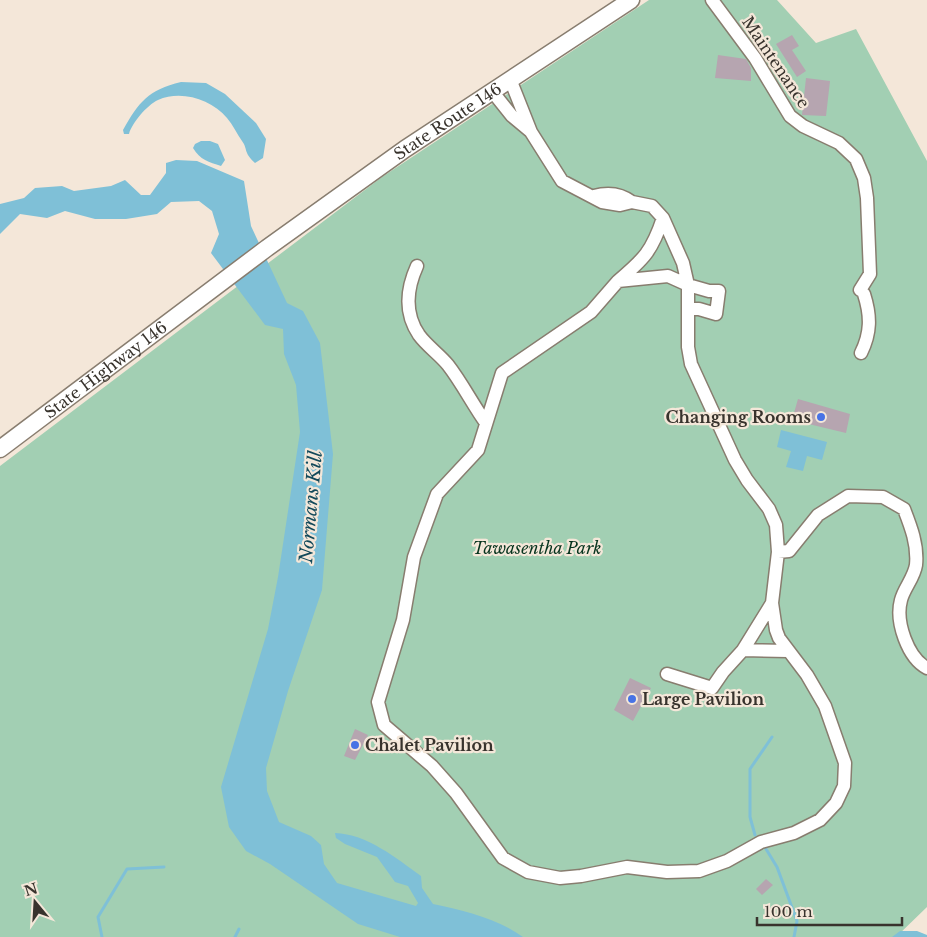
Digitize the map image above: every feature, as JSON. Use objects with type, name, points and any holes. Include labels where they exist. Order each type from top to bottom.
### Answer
[{"type":"main road","name":"State Route 146","points":[[211,291],[405,149],[632,0]]},
{"type":"main road","name":"State Highway 146","points":[[0,449],[211,291]]},
{"type":"lane","name":"Maintenance","points":[[712,0],[755,58],[790,116],[803,126],[839,143],[856,159],[864,178],[868,208],[870,274],[862,292],[869,310],[870,325],[868,339],[861,353]]},
{"type":"lane","points":[[510,79],[532,132],[562,181],[585,194],[594,196],[605,193],[622,195],[632,202],[652,206],[664,218],[683,262],[688,286],[688,347],[691,364],[735,460],[747,480],[769,509],[776,525],[778,552],[772,603],[776,630],[788,651],[807,675],[825,706],[845,763],[844,786],[836,803],[820,820],[794,833],[761,842],[727,860],[699,871],[666,872],[627,867],[560,878],[528,872],[503,858],[456,793],[432,766],[384,725],[378,702],[402,620],[414,557],[437,494],[478,450],[502,373],[592,312],[618,281],[645,258],[655,243],[664,218]]},
{"type":"lane","points":[[492,91],[512,116],[532,132]]},
{"type":"lane","points":[[417,266],[411,280],[408,303],[410,317],[419,335],[449,366],[486,423]]},
{"type":"lane","points":[[618,281],[668,276],[688,286],[709,291],[719,291],[716,314],[689,309]]},
{"type":"lane","points":[[778,552],[789,551],[818,515],[848,496],[882,497],[904,509],[915,537],[916,566],[900,602],[901,630],[918,664],[927,668]]},
{"type":"lane","points":[[667,674],[712,688],[723,672],[743,650],[772,603]]},
{"type":"lane","points":[[743,650],[788,651]]},
{"type":"green space","name":"Tawasentha Park","points":[[649,0],[777,0],[816,43],[856,29],[927,161],[927,907],[896,937],[0,937],[0,466],[382,177]]},
{"type":"water","points":[[181,82],[206,83],[225,94],[256,123],[266,139],[263,158],[255,163],[251,159],[244,144],[227,118],[220,111],[204,101],[186,96],[167,97],[154,102],[137,120],[129,134],[124,134],[123,130],[129,120],[146,98],[160,89]]},
{"type":"water","points":[[201,141],[210,141],[218,144],[225,160],[221,166],[205,160],[196,152],[193,148],[195,144]]},
{"type":"water","name":"Normans Kill","points":[[176,160],[197,161],[244,181],[251,226],[287,303],[303,311],[320,343],[333,454],[322,590],[288,691],[266,768],[267,791],[279,822],[311,836],[321,845],[324,864],[337,883],[416,906],[418,903],[408,886],[395,882],[377,857],[345,844],[336,838],[335,833],[347,834],[370,842],[402,862],[421,876],[422,888],[433,904],[468,912],[491,920],[523,937],[400,937],[358,924],[270,864],[246,851],[229,827],[221,787],[268,629],[278,577],[300,432],[296,385],[284,354],[283,329],[265,325],[211,253],[219,234],[212,211],[199,201],[171,202],[157,214],[126,219],[95,219],[65,211],[47,218],[20,214],[0,234],[0,204],[24,198],[35,188],[62,186],[74,191],[111,186],[125,180],[141,195],[150,195],[166,173],[166,163]]},
{"type":"water","points":[[781,430],[827,442],[822,460],[807,456],[803,471],[786,467],[791,451],[777,447]]},
{"type":"water","points":[[900,931],[917,931],[927,935],[927,937],[892,937]]},
{"type":"building","points":[[792,35],[799,46],[792,50],[806,71],[797,77],[776,44]]},
{"type":"building","points":[[718,55],[746,59],[751,68],[751,81],[715,78]]},
{"type":"building","points":[[806,78],[830,81],[826,116],[802,115]]},
{"type":"building","name":"Changing Rooms","points":[[798,399],[850,414],[846,433],[792,420]]},
{"type":"building","name":"Large Pavilion","points":[[630,678],[651,688],[633,721],[614,710]]},
{"type":"building","name":"Chalet Pavilion","points":[[355,729],[368,735],[355,760],[344,756]]},
{"type":"building","points":[[766,879],[773,885],[762,895],[756,889]]},
{"type":"waterway","points":[[755,835],[750,817],[750,769],[772,737]]},
{"type":"waterway","points":[[766,849],[777,867],[797,921],[794,937]]},
{"type":"waterway","points":[[102,937],[98,917],[127,869],[164,867]]},
{"type":"waterway","points":[[235,937],[239,929]]},
{"type":"place","name":"Changing Rooms","points":[[821,417]]},
{"type":"place","name":"Large Pavilion","points":[[632,699]]},
{"type":"place","name":"Chalet Pavilion","points":[[355,745]]}]
